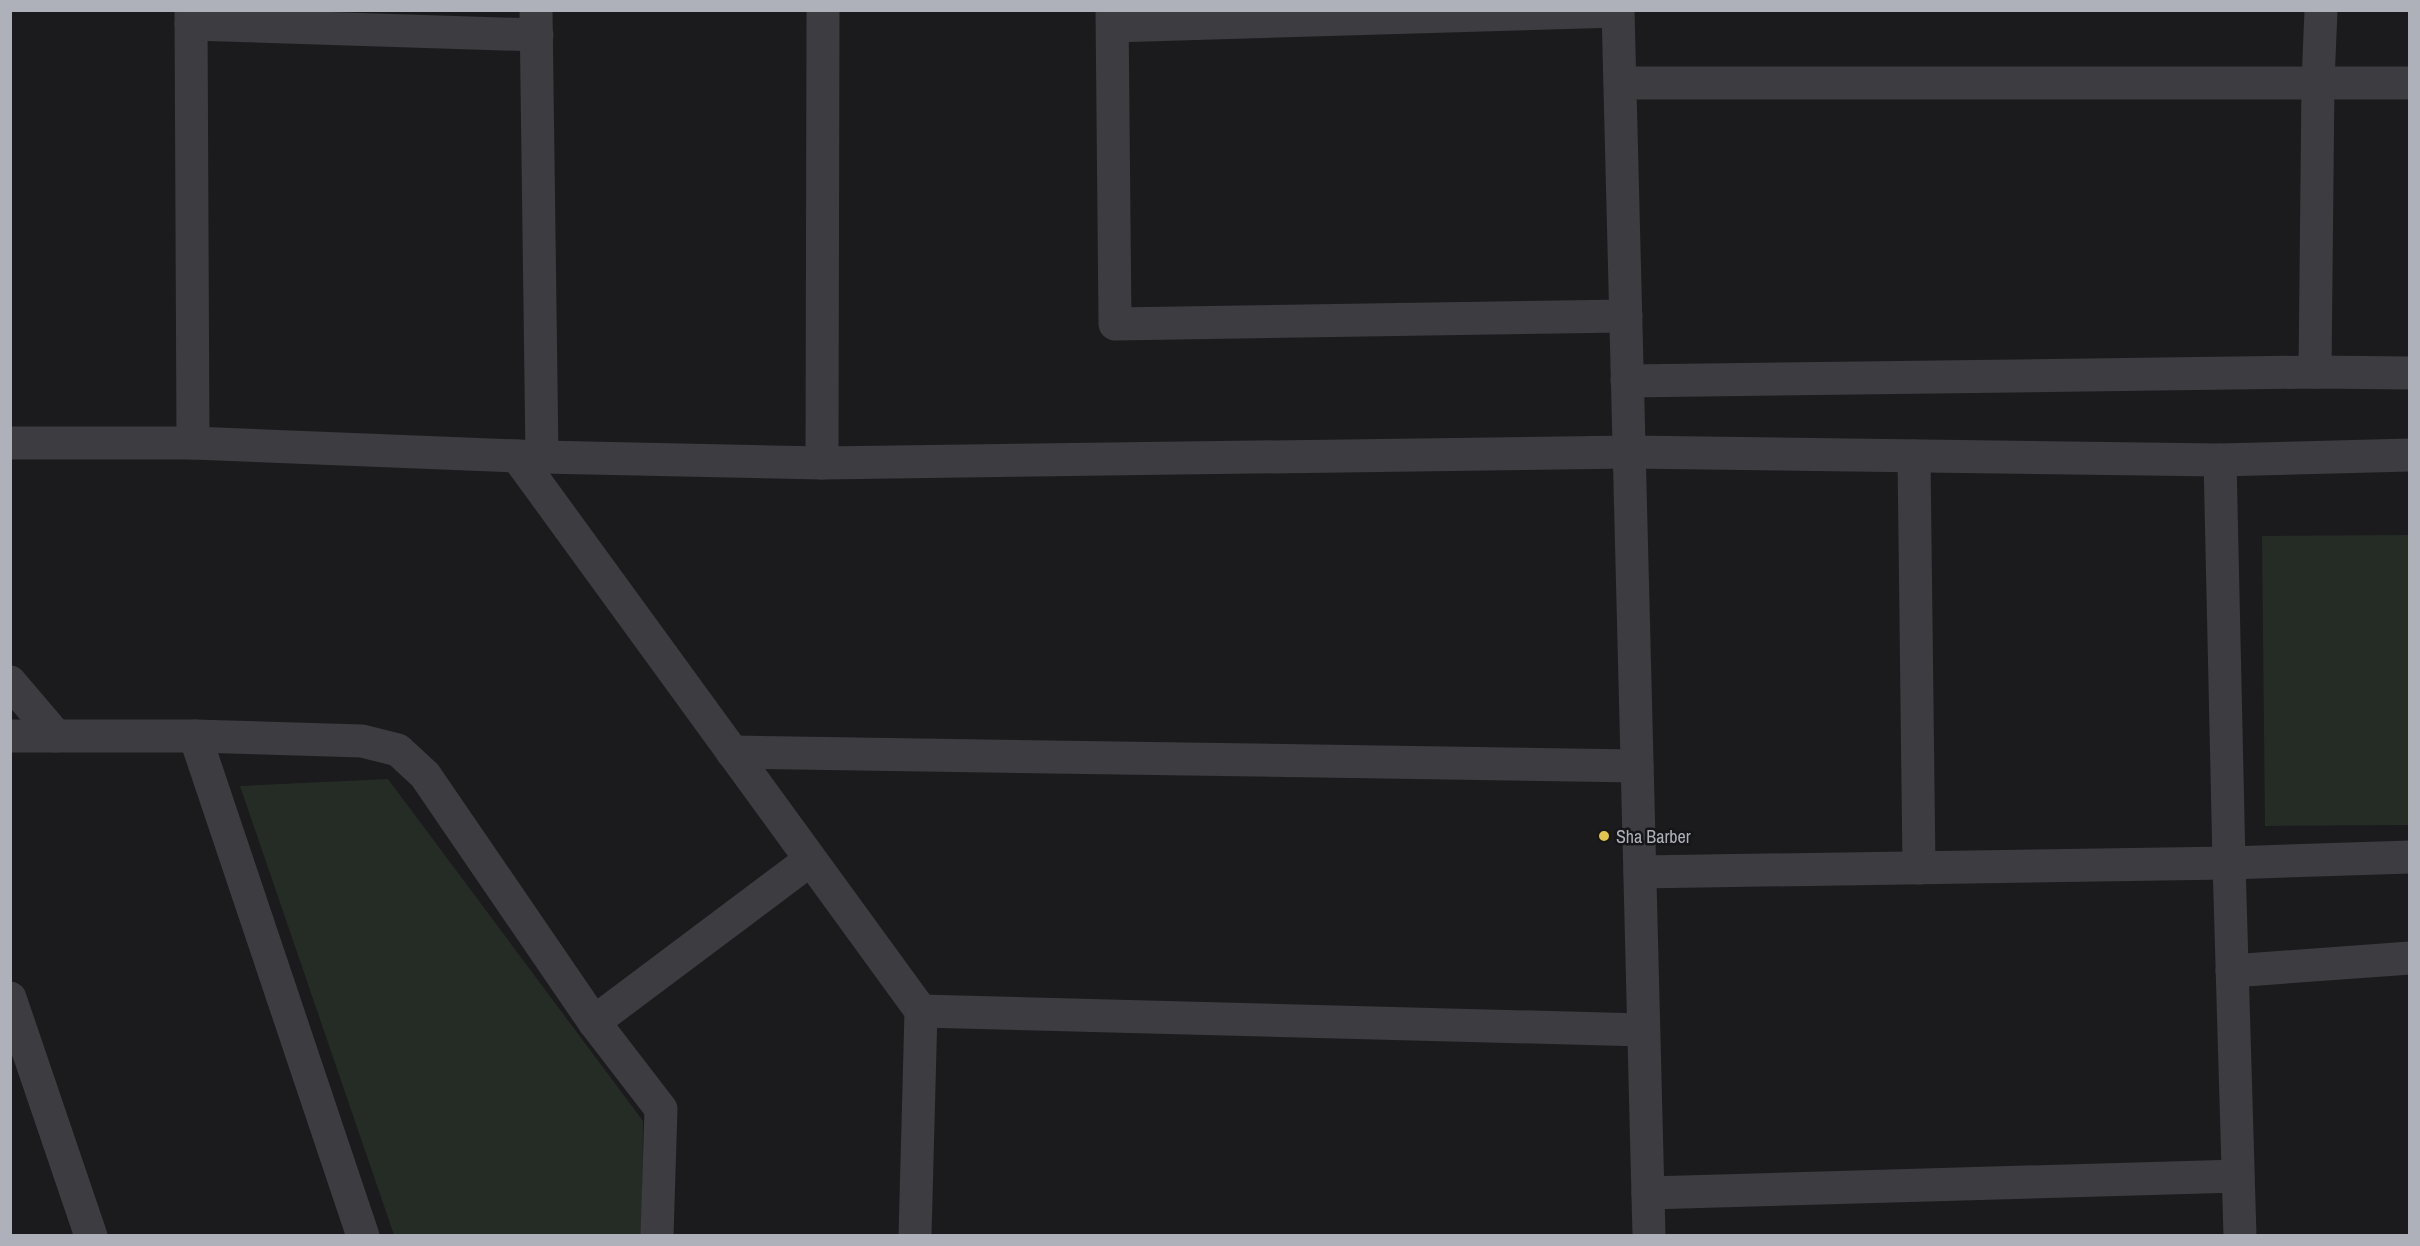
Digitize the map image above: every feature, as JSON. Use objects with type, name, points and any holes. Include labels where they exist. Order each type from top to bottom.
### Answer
[{"type":"street","points":[[822,463],[823,10]]},
{"type":"street","points":[[2315,372],[2318,82],[2321,10]]},
{"type":"street","points":[[1626,316],[1114,324],[1112,18],[1618,11],[1626,316],[1627,381],[1640,872],[1643,1030],[1649,1236]]},
{"type":"street","points":[[193,443],[191,17],[536,23],[529,457],[732,752],[921,1011],[915,1236]]},
{"type":"street","points":[[1620,83],[2409,83]]},
{"type":"street","points":[[1627,381],[2315,372],[2409,373]]},
{"type":"street","points":[[10,443],[193,443],[529,457],[822,463],[1629,452],[2220,460],[2409,455]]},
{"type":"street","points":[[1914,456],[1920,868]]},
{"type":"street","points":[[2220,460],[2240,1236]]},
{"type":"street","points":[[10,681],[56,736]]},
{"type":"street","points":[[10,736],[195,736],[362,741],[398,750],[425,775],[594,1022],[661,1109],[657,1236]]},
{"type":"street","points":[[195,736],[363,1236]]},
{"type":"street","points":[[732,752],[1637,766]]},
{"type":"street","points":[[1640,872],[2229,863],[2409,857]]},
{"type":"street","points":[[594,1022],[810,860]]},
{"type":"street","points":[[2232,971],[2409,958]]},
{"type":"street","points":[[10,998],[91,1236]]},
{"type":"street","points":[[921,1011],[1643,1030]]},
{"type":"street","points":[[1648,1193],[2238,1176]]},
{"type":"shaded area","points":[[2409,535],[2409,825],[2265,826],[2262,536]]},
{"type":"shaded area","points":[[388,779],[643,1121],[642,1235],[394,1235],[240,786]]},
{"type":"place","name":"Sha Barber","points":[[1604,836]]}]
